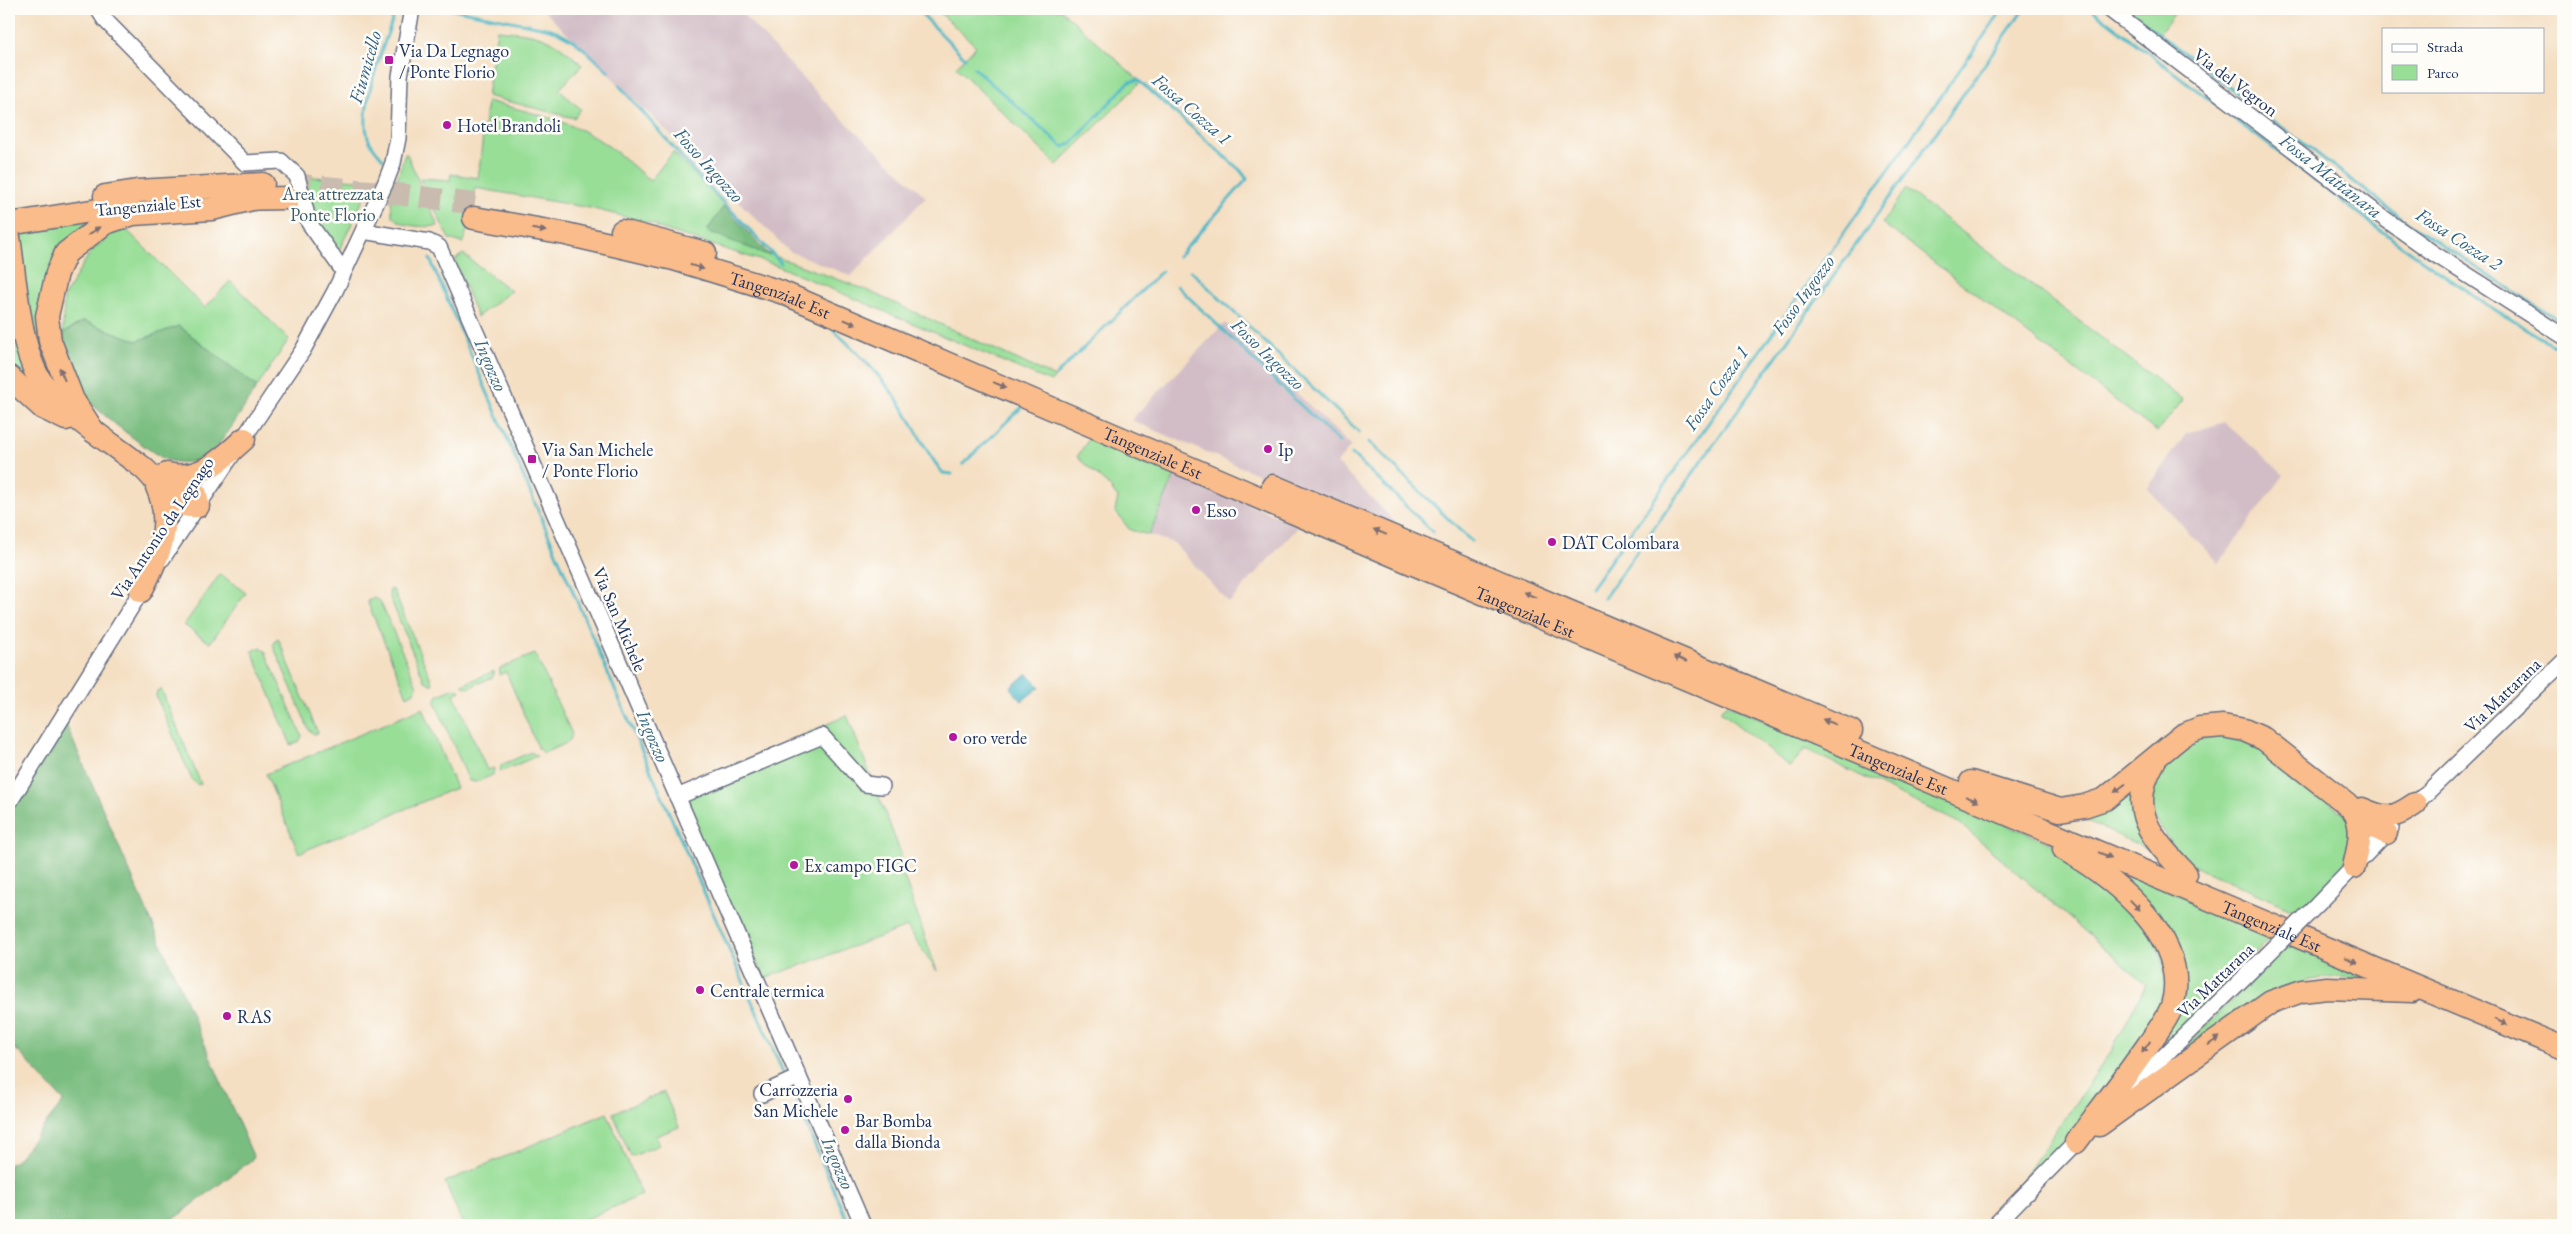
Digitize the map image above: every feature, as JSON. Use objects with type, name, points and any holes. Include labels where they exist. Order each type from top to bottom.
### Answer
[{"type":"highway","name":"Tangenziale Est","points":[[9,224],[143,204],[256,198],[289,191],[137,191],[16,209]]},
{"type":"highway","points":[[94,432],[73,400],[50,341],[47,316],[57,273],[66,254],[105,223],[133,214],[212,209],[256,198]]},
{"type":"highway","name":"Tangenziale Est","points":[[2563,1032],[2186,874],[786,277],[675,244],[567,219],[475,211],[674,260],[781,292],[1404,560],[2563,1048]]},
{"type":"highway","points":[[9,237],[26,344],[34,368],[42,383],[52,395],[94,432],[159,477],[186,507],[198,506]]},
{"type":"highway","points":[[9,377],[43,408],[94,432]]},
{"type":"highway","points":[[159,477],[193,474],[212,467],[244,439]]},
{"type":"highway","points":[[141,591],[157,560],[165,531],[165,503],[159,477]]},
{"type":"highway","points":[[1971,782],[2060,810],[2105,800],[2183,735],[2213,725],[2244,730],[2264,739],[2347,804],[2368,824],[2382,824],[2415,804]]},
{"type":"highway","points":[[2157,757],[2144,784],[2144,812],[2147,826],[2156,842],[2186,874]]},
{"type":"highway","points":[[2347,804],[2360,823],[2360,840],[2354,867]]},
{"type":"highway","points":[[1995,809],[2083,860],[2122,892],[2156,926],[2172,956],[2175,994],[2171,1009],[2118,1088],[2076,1142]]},
{"type":"highway","points":[[2076,1142],[2271,1002],[2302,991],[2327,988],[2427,991]]},
{"type":"street","points":[[98,9],[105,20],[246,163],[280,161],[297,176],[309,223],[344,272]]},
{"type":"street","name":"Via Antonio da Legnago","points":[[9,803],[141,591],[303,350],[344,272],[393,163],[398,138],[403,55],[412,9]]},
{"type":"street","name":"Via del Vegron","points":[[2109,9],[2378,214],[2433,253],[2563,336]]},
{"type":"street","name":"Via San Michele","points":[[363,231],[429,242],[439,247],[677,797],[796,1078],[863,1225]]},
{"type":"street","name":"Via Mattarana","points":[[2415,804],[2563,662]]},
{"type":"street","points":[[677,797],[822,736],[866,784],[882,786]]},
{"type":"street","name":"Via Mattarana","points":[[1997,1224],[2076,1142],[2354,867],[2382,824]]},
{"type":"street","points":[[762,1094],[796,1078]]},
{"type":"shaded area","points":[[542,9],[738,9],[832,109],[926,197],[851,276],[789,251]]},
{"type":"shaded area","points":[[1225,323],[1351,446],[1337,463],[1414,541],[1131,420]]},
{"type":"shaded area","points":[[2224,422],[2284,475],[2219,563],[2147,489],[2186,434]]},
{"type":"shaded area","points":[[1176,473],[1299,526],[1229,603],[1174,543],[1149,535]]},
{"type":"green space","points":[[936,9],[998,9],[1005,15],[1011,9],[1060,9],[1141,82],[1057,165],[956,67],[976,46]]},
{"type":"green space","points":[[2134,9],[2178,9],[2159,34],[2131,13]]},
{"type":"green space","points":[[497,30],[524,33],[544,38],[561,47],[582,65],[559,90],[581,109],[574,118],[487,96]]},
{"type":"green space","points":[[487,101],[543,116],[583,131],[624,158],[650,181],[673,152],[724,206],[707,231],[864,289],[1055,377],[1051,382],[775,265],[656,227],[657,225],[590,208],[475,188],[469,224],[463,243],[449,239],[420,178],[450,180],[451,174],[478,178]]},
{"type":"green space","points":[[405,154],[407,154],[438,226],[407,224],[392,215],[391,198]]},
{"type":"green space","name":"Area attrezzata Ponte Florio","points":[[299,176],[372,181],[337,255],[313,223]]},
{"type":"green space","points":[[1906,189],[2183,400],[2157,432],[1882,223]]},
{"type":"green space","points":[[724,206],[770,256],[707,231]]},
{"type":"green space","points":[[103,216],[48,274],[61,387],[45,370],[33,336],[19,230]]},
{"type":"green space","points":[[122,225],[205,308],[230,281],[289,339],[257,387],[179,326],[137,341],[84,321],[63,333],[64,297],[91,251]]},
{"type":"green space","points":[[463,254],[511,291],[477,317],[456,264],[456,259]]},
{"type":"green space","points":[[9,289],[42,396],[9,365]]},
{"type":"green space","points":[[84,321],[137,341],[179,326],[257,387],[222,440],[206,457],[191,462],[167,460],[136,440],[109,419],[83,394],[69,365],[63,333]]},
{"type":"green space","points":[[1090,437],[1176,473],[1149,535],[1130,530],[1115,511],[1118,498],[1108,485],[1077,457]]},
{"type":"green space","points":[[220,574],[246,593],[210,643],[184,625]]},
{"type":"green space","points":[[393,589],[433,684],[424,680],[389,595],[390,590]]},
{"type":"green space","points":[[375,598],[380,601],[417,686],[414,692],[407,696],[367,601]]},
{"type":"green space","points":[[278,638],[318,733],[314,734],[309,730],[273,645]]},
{"type":"green space","points":[[260,648],[265,651],[302,736],[299,742],[291,745],[252,651]]},
{"type":"green space","points":[[535,654],[572,734],[569,742],[544,753],[538,748],[506,672],[499,675],[500,668]]},
{"type":"green space","points":[[494,671],[493,677],[468,688],[462,685]]},
{"type":"green space","points":[[455,688],[461,691],[454,694],[487,770],[494,768],[493,775],[476,782],[469,781],[435,702],[438,695]]},
{"type":"green space","points":[[161,689],[201,784],[198,785],[192,780],[156,696],[157,691]]},
{"type":"green space","points":[[1726,704],[2062,848],[2155,935],[2165,973],[2161,1006],[2092,1114],[2016,1189],[2112,1050],[2146,984],[1959,823],[1805,749],[1790,767],[1720,711]]},
{"type":"green space","points":[[423,708],[456,788],[299,853],[266,774]]},
{"type":"green space","points":[[847,715],[902,856],[898,860],[937,971],[907,927],[765,978],[677,797],[684,791]]},
{"type":"green space","points":[[65,722],[254,1158],[166,1225],[9,1225],[9,1164],[16,1161],[64,1101],[18,1051],[9,1045],[9,812]]},
{"type":"green space","points":[[2240,735],[2353,820],[2349,859],[2300,913],[2181,860],[2149,808],[2158,765],[2184,740]]},
{"type":"green space","points":[[531,752],[537,756],[500,772],[501,765]]},
{"type":"green space","points":[[2132,785],[2149,846],[2145,848],[2079,817]]},
{"type":"green space","points":[[2126,874],[2275,934],[2130,1079],[2179,994],[2124,879]]},
{"type":"green space","points":[[2292,940],[2378,979],[2335,977],[2310,980],[2145,1086]]},
{"type":"green space","points":[[664,1092],[679,1127],[656,1136],[659,1145],[631,1157],[613,1113]]},
{"type":"green space","points":[[607,1113],[642,1195],[572,1225],[463,1225],[445,1182]]},
{"type":"water","points":[[1027,673],[1040,687],[1022,701],[1010,688]]},
{"type":"waterway","name":"Fiumicello","points":[[383,159],[373,148],[369,140],[366,127],[366,111],[374,75],[396,9]]},
{"type":"waterway","name":"Fosso Ingozzo","points":[[452,9],[551,29],[575,42],[609,72]]},
{"type":"waterway","name":"Fossa Cozza 1","points":[[917,9],[965,58]]},
{"type":"waterway","name":"Fossa Cozza 1","points":[[1591,588],[2003,9]]},
{"type":"waterway","name":"Fosso Ingozzo","points":[[1604,598],[2024,9]]},
{"type":"waterway","name":"Fossa Mattanara","points":[[2091,9],[2384,233],[2484,303],[2563,351]]},
{"type":"waterway","name":"Fossa Cozza 2","points":[[2131,9],[2129,11],[2415,228],[2563,323]]},
{"type":"waterway","name":"Fossa Cozza 1","points":[[974,68],[1063,147],[1071,144],[1129,82],[1138,80],[1240,170],[1247,179],[1178,257]]},
{"type":"waterway","name":"Fosso Ingozzo","points":[[619,85],[693,170],[781,263]]},
{"type":"waterway","name":"Ingozzo","points":[[430,259],[610,678],[786,1079]]},
{"type":"waterway","name":"Fosso Ingozzo","points":[[1056,375],[1162,271]]},
{"type":"waterway","name":"Fossa Cozza 1","points":[[1191,271],[1359,432]]},
{"type":"waterway","name":"Fosso Ingozzo","points":[[1177,286],[1339,442]]},
{"type":"waterway","name":"Fosso Ingozzo","points":[[830,326],[866,362],[891,391],[936,465],[943,473],[952,474]]},
{"type":"waterway","name":"Fosso Ingozzo","points":[[963,464],[1022,407]]},
{"type":"waterway","name":"Fossa Cozza 1","points":[[1369,442],[1471,541]]},
{"type":"waterway","name":"Fosso Ingozzo","points":[[1352,454],[1433,532]]},
{"type":"waterway","name":"Ingozzo","points":[[790,1087],[849,1225]]},
{"type":"tunnel","points":[[289,184],[382,192],[476,204]]},
{"type":"place","name":"Via Da Legnago / Ponte Florio","points":[[389,60]]},
{"type":"place","name":"Hotel Brandoli","points":[[447,125]]},
{"type":"place","name":"Ip","points":[[1268,449]]},
{"type":"place","name":"Via San Michele / Ponte Florio","points":[[532,459]]},
{"type":"place","name":"Esso","points":[[1196,510]]},
{"type":"place","name":"DAT Colombara","points":[[1552,542]]},
{"type":"place","name":"oro verde","points":[[953,737]]},
{"type":"place","name":"Ex campo FIGC","points":[[794,865]]},
{"type":"place","name":"Centrale termica","points":[[700,990]]},
{"type":"place","name":"RAS","points":[[227,1016]]},
{"type":"place","name":"Carrozzeria San Michele","points":[[848,1099]]},
{"type":"place","name":"Bar Bomba dalla Bionda","points":[[845,1130]]}]
